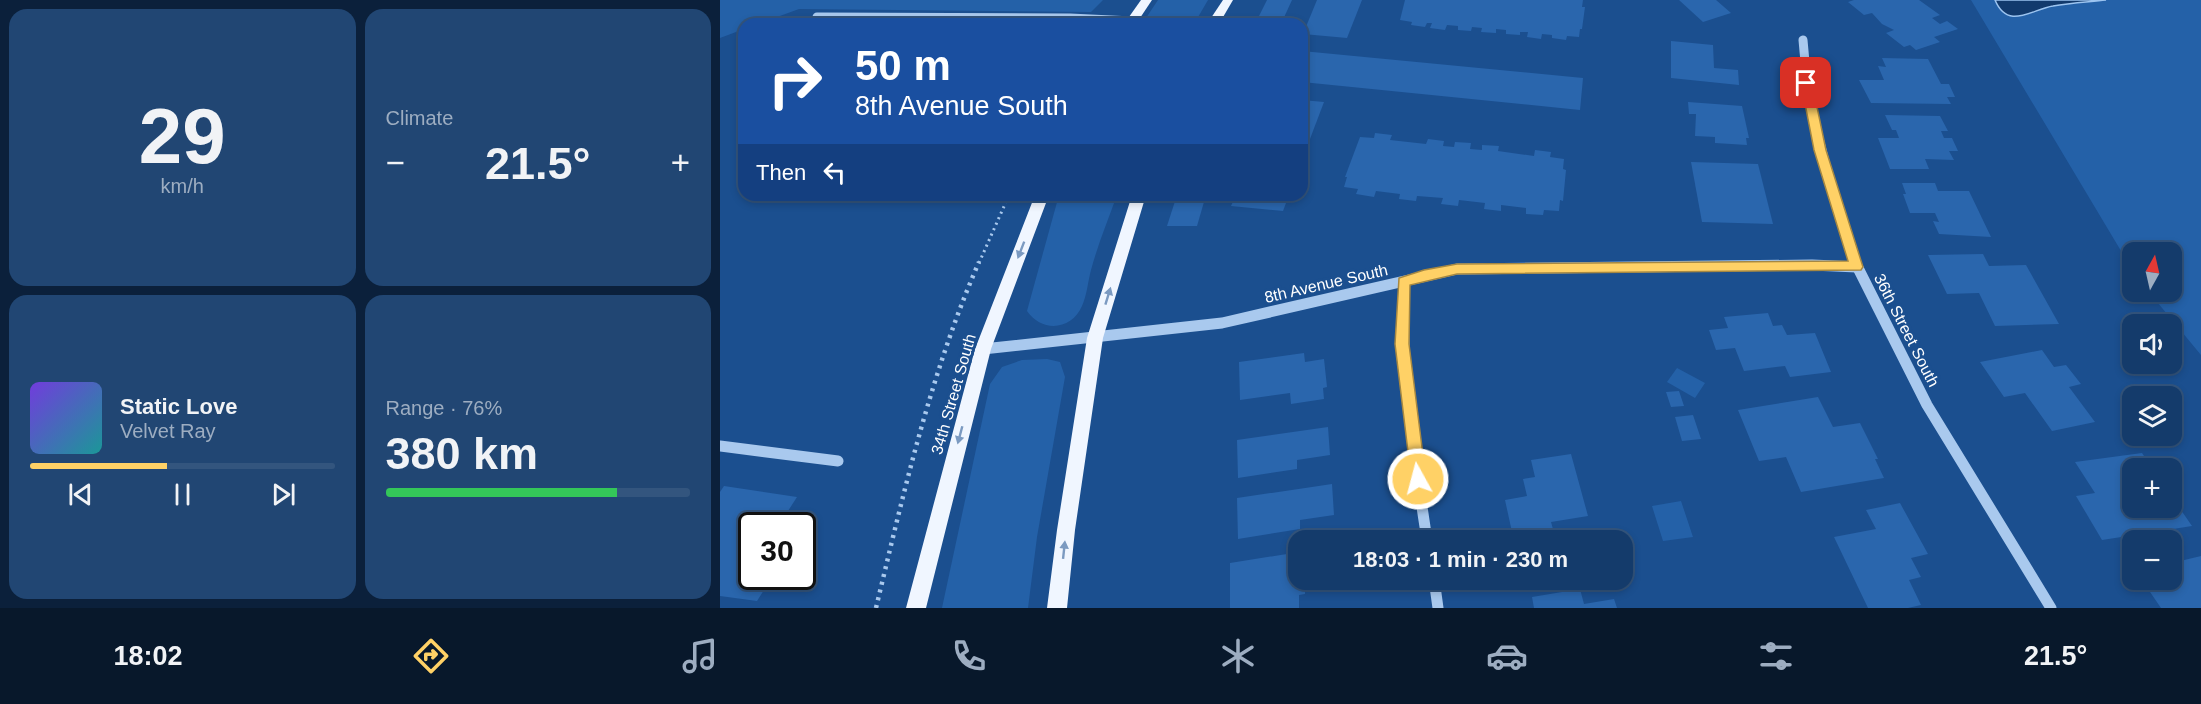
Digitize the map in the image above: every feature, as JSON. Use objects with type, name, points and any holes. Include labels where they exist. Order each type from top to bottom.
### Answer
[{"type":"main road","points":[[1134,18],[1147,0]]},
{"type":"main road","points":[[1217,18],[1228,0]]},
{"type":"main road","name":"34th Street South","points":[[916,608],[924,570],[983,350],[1040,201]]},
{"type":"main road","points":[[1057,608],[1066,530],[1095,339],[1137,201]]},
{"type":"street","points":[[817,17],[1070,18]]},
{"type":"street","name":"36th Street South","points":[[1803,40],[1806,83],[1820,150],[1857,267],[1927,405],[2050,608]]},
{"type":"street","name":"8th Avenue South","points":[[983,350],[1221,323],[1457,269],[1800,265],[1857,267]]},
{"type":"street","points":[[1404,282],[1402,344],[1426,530]]},
{"type":"street","points":[[720,446],[838,461]]},
{"type":"street","points":[[1436,590],[1438,608]]},
{"type":"path","points":[[876,608],[905,484],[931,394],[967,291],[1007,201]]},
{"type":"shaded area","points":[[720,0],[1103,0],[1091,12],[799,9],[774,18],[738,18],[738,31],[720,38]]},
{"type":"shaded area","points":[[1158,0],[1208,0],[1198,18],[1146,18]]},
{"type":"shaded area","points":[[1971,0],[2201,0],[2201,355],[2182,332],[2182,314],[2167,314],[2157,302],[2182,302],[2182,242],[2122,242],[2122,253]]},
{"type":"shaded area","points":[[1995,0],[2106,0],[2053,6],[2014,16],[2000,9]]},
{"type":"shaded area","points":[[1057,201],[1115,201],[1091,270],[1082,306],[1077,314],[1064,324],[1056,326],[1041,323],[1027,311]]},
{"type":"shaded area","points":[[1047,359],[1060,362],[1065,377],[1037,537],[1028,608],[942,608],[990,384],[1002,367],[1022,360]]},
{"type":"shaded area","points":[[1677,368],[1705,383],[1695,398],[1667,382]]},
{"type":"shaded area","points":[[1681,501],[1693,537],[1663,541],[1652,506]]},
{"type":"building","points":[[1267,0],[1292,0],[1284,18],[1258,18]]},
{"type":"building","points":[[1317,0],[1362,0],[1347,38],[1308,34],[1308,22]]},
{"type":"building","points":[[1405,0],[1583,0],[1582,7],[1585,7],[1579,37],[1567,36],[1566,40],[1542,34],[1541,39],[1527,37],[1528,32],[1520,32],[1520,35],[1506,34],[1506,30],[1496,29],[1496,33],[1481,32],[1482,28],[1472,27],[1471,31],[1458,30],[1458,26],[1447,25],[1445,30],[1430,28],[1432,23],[1427,23],[1425,27],[1411,25],[1412,22],[1400,20]]},
{"type":"building","points":[[1679,0],[1716,0],[1731,13],[1703,22]]},
{"type":"building","points":[[1854,0],[1919,0],[1940,15],[1932,18],[1940,24],[1947,21],[1958,29],[1934,37],[1940,42],[1916,50],[1910,45],[1904,47],[1886,33],[1894,30],[1882,24],[1872,13],[1864,15],[1848,2]]},
{"type":"building","points":[[1671,41],[1713,45],[1714,68],[1738,70],[1739,85],[1671,78]]},
{"type":"building","points":[[1308,52],[1583,78],[1580,110],[1308,83]]},
{"type":"building","points":[[1882,58],[1928,59],[1941,84],[1949,84],[1955,97],[1947,97],[1951,104],[1871,103],[1859,80],[1884,80],[1878,66],[1886,67]]},
{"type":"building","points":[[1308,101],[1324,102],[1308,144]]},
{"type":"building","points":[[1688,102],[1742,106],[1749,138],[1746,138],[1747,145],[1715,143],[1715,137],[1695,136],[1696,114],[1689,114]]},
{"type":"building","points":[[1885,115],[1940,116],[1948,131],[1941,131],[1944,138],[1952,138],[1958,151],[1949,151],[1954,160],[1925,159],[1929,169],[1890,169],[1878,138],[1899,138],[1896,130],[1892,130]]},
{"type":"building","points":[[1375,133],[1392,135],[1390,140],[1426,144],[1428,139],[1444,141],[1443,146],[1454,147],[1455,142],[1471,143],[1470,149],[1482,150],[1482,145],[1499,146],[1498,151],[1534,156],[1535,150],[1551,152],[1550,157],[1564,159],[1563,169],[1566,170],[1563,201],[1560,200],[1559,211],[1544,210],[1543,215],[1526,214],[1526,208],[1501,205],[1501,211],[1484,209],[1485,203],[1459,200],[1458,206],[1441,204],[1443,198],[1417,196],[1416,201],[1399,199],[1400,194],[1376,191],[1374,197],[1356,194],[1358,189],[1344,187],[1347,177],[1345,177],[1360,137],[1374,138]]},
{"type":"building","points":[[1691,162],[1758,164],[1773,224],[1702,222]]},
{"type":"building","points":[[1902,183],[1935,183],[1938,191],[1969,191],[1991,237],[1939,234],[1933,221],[1939,222],[1935,213],[1910,213],[1903,194],[1906,194]]},
{"type":"building","points":[[1175,201],[1204,201],[1197,226],[1167,226]]},
{"type":"building","points":[[1233,201],[1287,201],[1283,211],[1231,206]]},
{"type":"building","points":[[1983,254],[1989,266],[2026,265],[2059,324],[1995,326],[1979,293],[1947,294],[1928,255]]},
{"type":"building","points":[[1768,313],[1773,326],[1782,325],[1787,335],[1815,333],[1831,372],[1790,377],[1785,366],[1744,371],[1735,348],[1716,350],[1709,330],[1728,328],[1724,317]]},
{"type":"building","points":[[2042,350],[2054,367],[2066,365],[2081,384],[2069,387],[2095,422],[2052,431],[2025,393],[2004,397],[1980,362]]},
{"type":"building","points":[[1304,353],[1305,362],[1324,359],[1327,387],[1323,388],[1324,399],[1291,404],[1290,393],[1240,400],[1239,362]]},
{"type":"building","points":[[1679,391],[1684,406],[1671,407],[1666,392]]},
{"type":"building","points":[[1818,397],[1833,427],[1860,423],[1878,459],[1875,459],[1884,478],[1801,492],[1786,457],[1759,461],[1738,410]]},
{"type":"building","points":[[1693,415],[1701,439],[1682,441],[1675,417]]},
{"type":"building","points":[[1328,427],[1330,455],[1297,460],[1297,469],[1238,478],[1237,440]]},
{"type":"building","points":[[2142,453],[2145,458],[2122,458],[2122,518],[2182,518],[2182,512],[2192,526],[2166,530],[2122,530],[2122,537],[2102,540],[2076,496],[2095,493],[2075,462]]},
{"type":"building","points":[[1571,454],[1588,516],[1551,522],[1553,530],[1512,530],[1505,500],[1527,496],[1523,479],[1535,477],[1531,460]]},
{"type":"building","points":[[1332,484],[1334,515],[1300,520],[1300,529],[1238,539],[1237,498]]},
{"type":"building","points":[[724,486],[797,497],[787,512],[738,512],[738,590],[764,590],[757,601],[720,596],[720,492]]},
{"type":"building","points":[[1900,503],[1928,554],[1911,558],[1921,577],[1909,580],[1921,605],[1908,608],[1868,608],[1834,537],[1876,529],[1866,510]]},
{"type":"building","points":[[1288,554],[1288,590],[1305,590],[1305,594],[1299,595],[1299,608],[1230,608],[1230,563]]},
{"type":"building","points":[[2201,556],[2201,608],[2161,608],[2149,590],[2182,590],[2182,561]]},
{"type":"building","points":[[1580,590],[1584,604],[1614,599],[1617,608],[1534,608],[1532,597]]},
{"type":"route","points":[[1418,479],[1402,344],[1404,282],[1424,275],[1457,269],[1590,266],[1812,265],[1857,267],[1820,150],[1806,83]]}]
